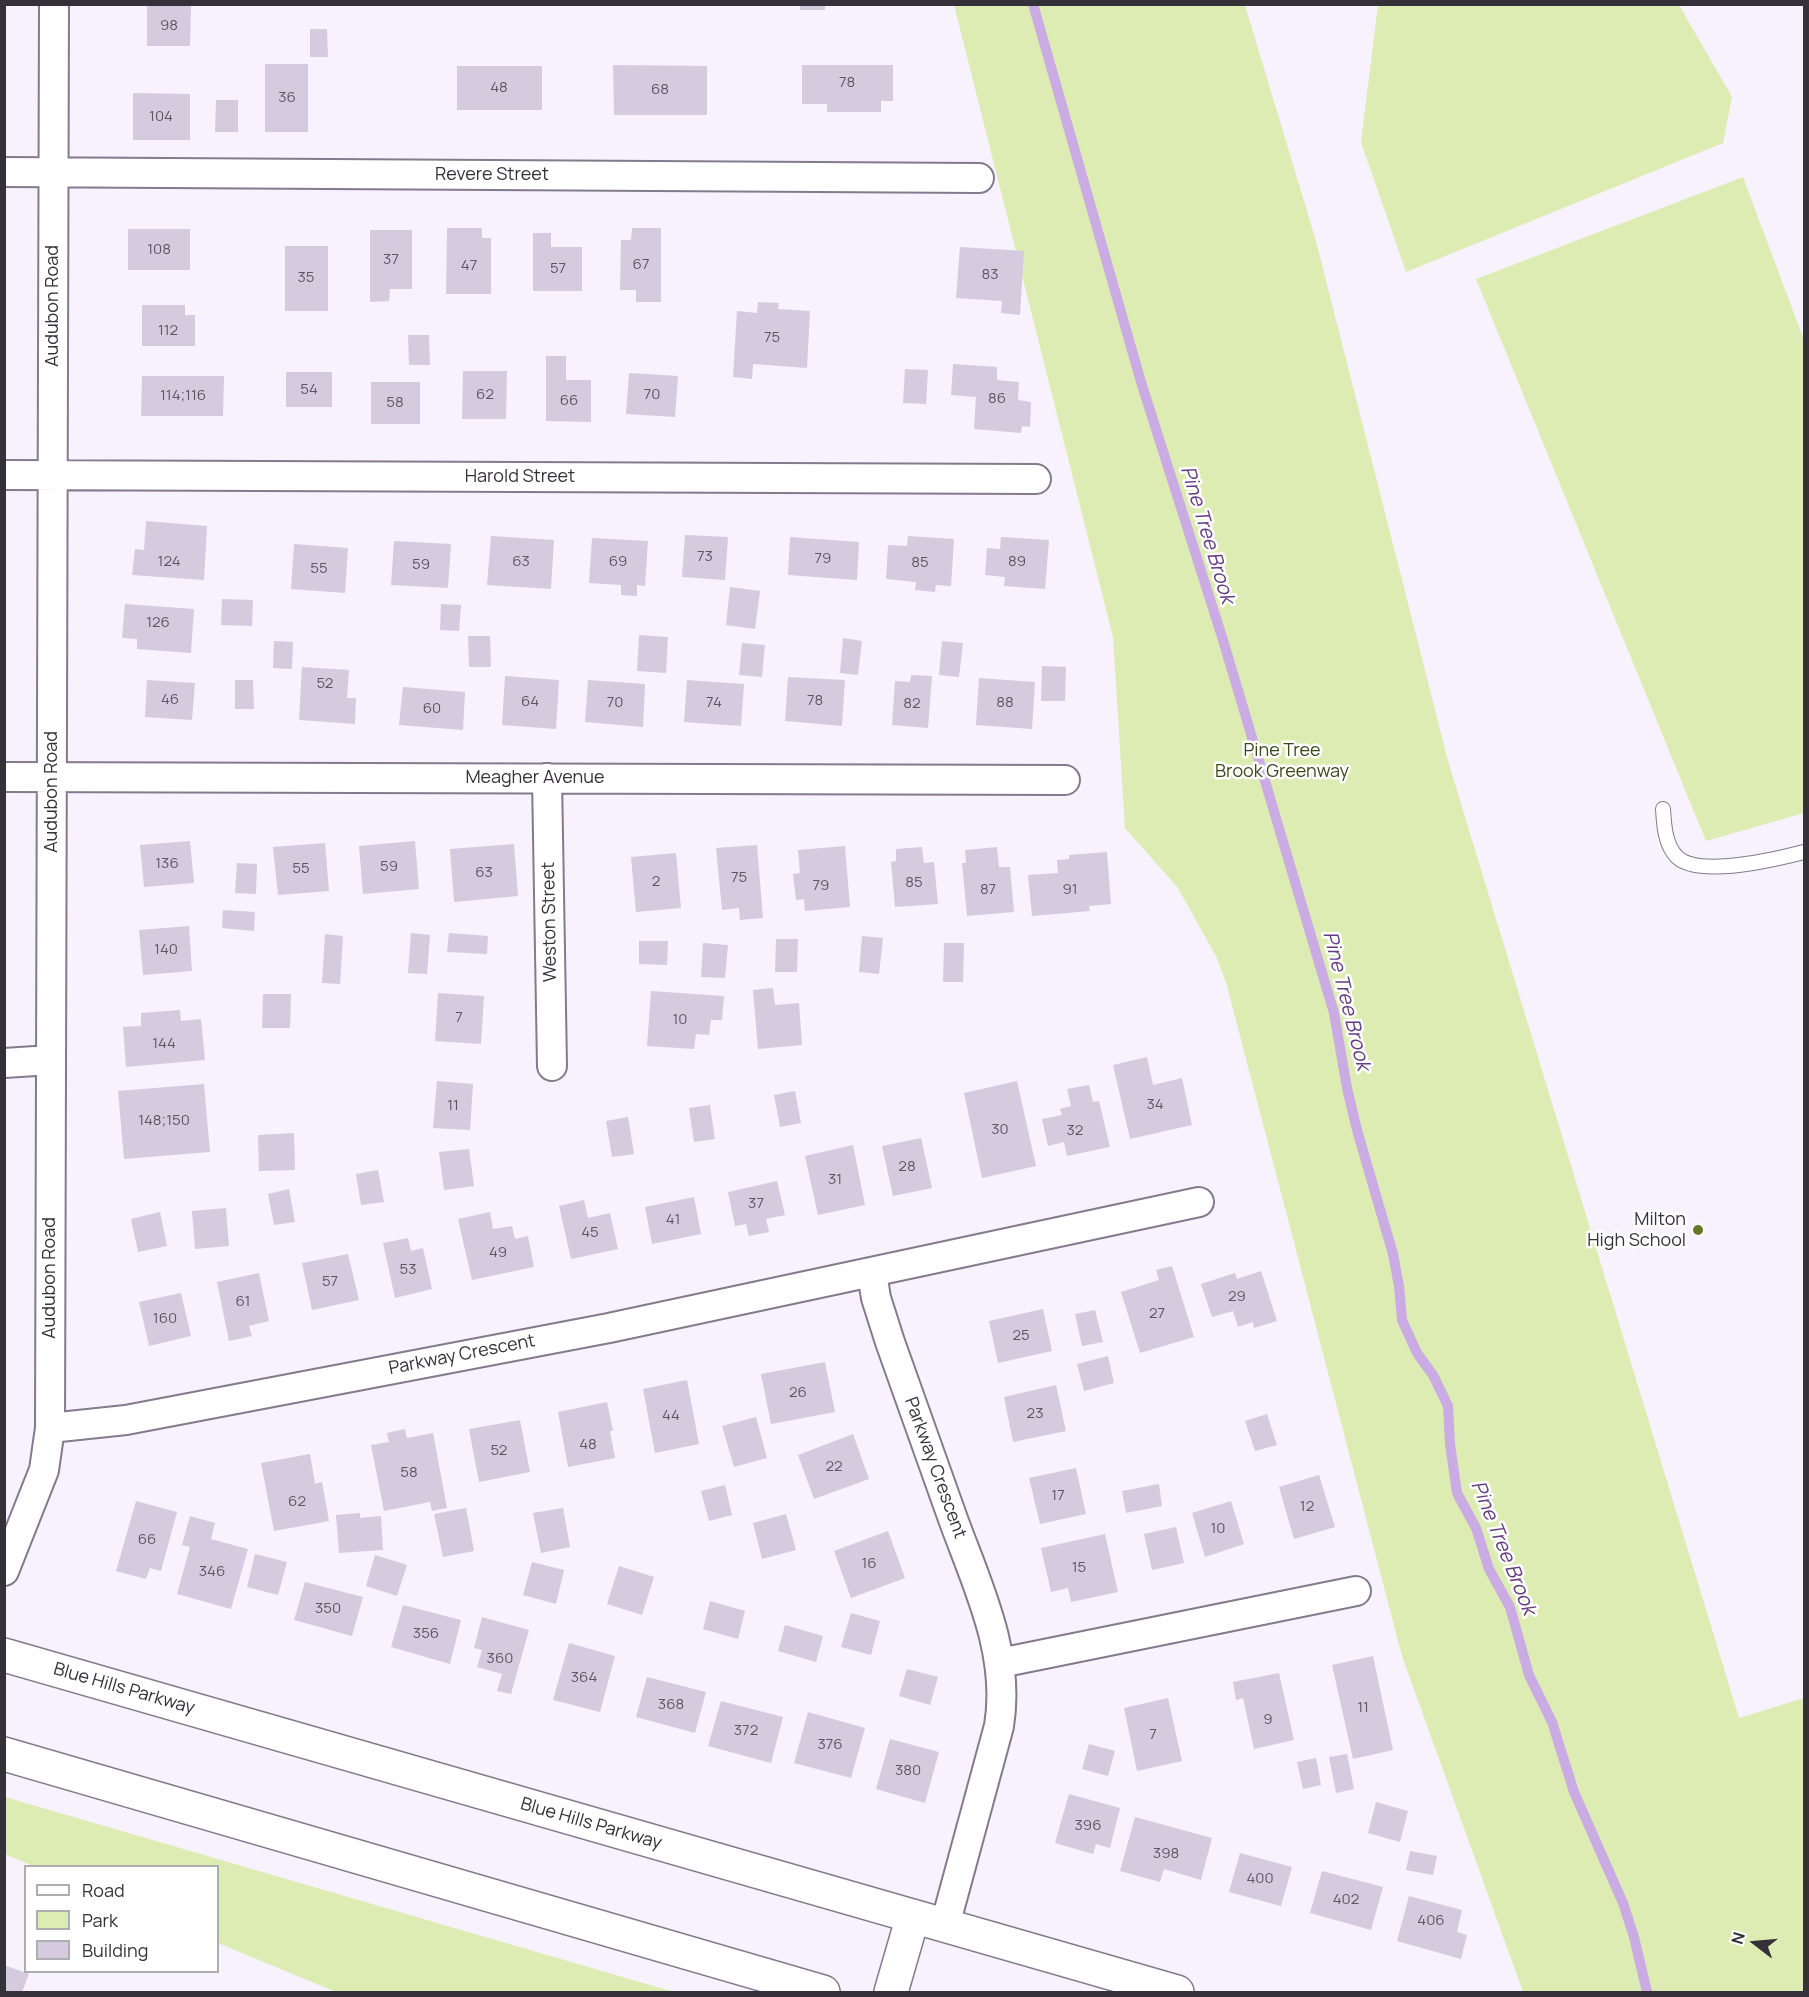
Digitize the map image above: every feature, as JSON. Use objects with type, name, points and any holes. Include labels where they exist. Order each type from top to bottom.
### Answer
[{"type":"main road","name":"Blue Hills Parkway","points":[[4,1655],[1178,1992]]},
{"type":"main road","points":[[4,1754],[823,1992]]},
{"type":"main road","points":[[891,1992],[913,1916]]},
{"type":"street","name":"Audubon Road","points":[[4,1571],[44,1470],[50,1428],[54,4]]},
{"type":"street","name":"Revere Street","points":[[4,172],[979,178]]},
{"type":"street","name":"Harold Street","points":[[4,475],[1036,479]]},
{"type":"street","name":"Meagher Avenue","points":[[4,777],[1065,780]]},
{"type":"street","name":"Weston Street","points":[[547,778],[552,1066]]},
{"type":"street","points":[[4,1063],[51,1060]]},
{"type":"street","name":"Parkway Crescent","points":[[50,1428],[126,1420],[609,1328],[1199,1202]]},
{"type":"street","name":"Parkway Crescent","points":[[872,1273],[876,1298],[890,1342],[988,1616],[1000,1663],[1002,1705],[999,1726],[945,1925]]},
{"type":"street","points":[[1000,1663],[1356,1591]]},
{"type":"lane","points":[[1663,809],[1665,830],[1670,846],[1678,858],[1690,865],[1722,867],[1804,852]]},
{"type":"green space","name":"Pine Tree Brook Greenway","points":[[954,5],[1245,5],[1316,241],[1448,761],[1739,1718],[1804,1698],[1804,1992],[1523,1992],[1402,1656],[1227,986],[1217,958],[1178,888],[1125,828],[1113,637]]},
{"type":"green space","points":[[1378,5],[1679,5],[1732,97],[1723,143],[1406,272],[1361,142]]},
{"type":"green space","points":[[1743,177],[1804,340],[1804,813],[1706,841],[1476,279]]},
{"type":"green space","points":[[4,1797],[674,1992],[336,1992],[219,1943],[219,1865],[31,1865],[5,1854]]},
{"type":"building","points":[[800,4],[825,4],[825,10],[800,10]]},
{"type":"building","points":[[147,6],[191,6],[190,46],[147,46]]},
{"type":"building","points":[[310,29],[327,29],[328,57],[310,57]]},
{"type":"building","points":[[265,64],[308,64],[308,132],[265,132]]},
{"type":"building","points":[[613,65],[707,66],[707,115],[614,115]]},
{"type":"building","points":[[802,65],[893,65],[893,101],[881,101],[881,112],[827,112],[827,104],[802,104]]},
{"type":"building","points":[[457,66],[542,66],[542,110],[457,110]]},
{"type":"building","points":[[133,93],[190,94],[190,140],[133,140]]},
{"type":"building","points":[[216,100],[238,100],[238,132],[215,132]]},
{"type":"building","points":[[447,228],[482,228],[482,238],[491,238],[491,294],[446,294]]},
{"type":"building","points":[[632,228],[661,228],[661,302],[636,302],[636,290],[620,290],[621,240],[631,240]]},
{"type":"building","points":[[128,229],[190,229],[190,270],[128,270]]},
{"type":"building","points":[[370,230],[412,230],[412,289],[390,289],[389,301],[370,302]]},
{"type":"building","points":[[533,233],[551,233],[551,247],[582,247],[582,291],[533,291]]},
{"type":"building","points":[[285,246],[328,246],[328,311],[285,311]]},
{"type":"building","points":[[960,247],[1024,251],[1020,315],[1001,313],[1002,301],[956,298]]},
{"type":"building","points":[[758,302],[779,303],[778,309],[810,311],[807,368],[753,364],[752,379],[733,377],[737,311],[757,313]]},
{"type":"building","points":[[142,305],[185,305],[185,315],[195,315],[195,346],[142,346]]},
{"type":"building","points":[[408,335],[429,335],[430,365],[409,365]]},
{"type":"building","points":[[546,356],[566,356],[566,380],[591,380],[591,422],[546,421]]},
{"type":"building","points":[[953,364],[997,367],[997,380],[1019,382],[1018,400],[1031,402],[1030,427],[1022,426],[1021,433],[974,429],[976,397],[951,395]]},
{"type":"building","points":[[905,369],[928,370],[926,404],[903,403]]},
{"type":"building","points":[[463,371],[507,371],[506,419],[462,419]]},
{"type":"building","points":[[286,372],[332,372],[332,407],[286,407]]},
{"type":"building","points":[[629,373],[678,376],[675,417],[626,414]]},
{"type":"building","points":[[142,376],[224,376],[223,416],[141,416]]},
{"type":"building","points":[[371,382],[420,382],[420,424],[371,424]]},
{"type":"building","points":[[146,521],[207,526],[204,580],[132,575],[135,549],[144,550]]},
{"type":"building","points":[[685,535],[728,537],[725,580],[682,577]]},
{"type":"building","points":[[491,536],[554,540],[551,589],[487,585]]},
{"type":"building","points":[[908,536],[954,539],[951,586],[936,585],[935,592],[915,590],[916,582],[886,579],[888,545],[907,546]]},
{"type":"building","points":[[790,537],[859,542],[857,580],[788,575]]},
{"type":"building","points":[[1001,537],[1049,540],[1045,589],[1004,586],[1005,577],[985,575],[987,548],[1000,549]]},
{"type":"building","points":[[592,538],[648,541],[645,586],[637,585],[637,596],[621,595],[621,585],[589,583]]},
{"type":"building","points":[[394,541],[451,544],[448,588],[391,585]]},
{"type":"building","points":[[294,544],[348,548],[345,593],[291,589]]},
{"type":"building","points":[[730,587],[760,591],[755,629],[726,625]]},
{"type":"building","points":[[222,599],[253,600],[252,626],[221,625]]},
{"type":"building","points":[[125,604],[194,609],[191,653],[137,649],[137,639],[122,638]]},
{"type":"building","points":[[441,604],[461,605],[459,631],[440,630]]},
{"type":"building","points":[[639,635],[668,637],[666,673],[637,671]]},
{"type":"building","points":[[468,636],[490,636],[491,667],[469,667]]},
{"type":"building","points":[[843,638],[862,641],[858,675],[840,673]]},
{"type":"building","points":[[274,641],[293,642],[292,669],[273,668]]},
{"type":"building","points":[[942,641],[963,643],[959,677],[939,675]]},
{"type":"building","points":[[742,643],[765,645],[762,677],[739,675]]},
{"type":"building","points":[[1042,666],[1066,667],[1065,701],[1041,701]]},
{"type":"building","points":[[302,667],[349,670],[347,698],[356,698],[355,724],[299,720]]},
{"type":"building","points":[[911,675],[932,676],[928,728],[892,725],[895,681],[910,682]]},
{"type":"building","points":[[505,676],[559,680],[556,729],[502,725]]},
{"type":"building","points":[[788,677],[845,680],[842,726],[785,721]]},
{"type":"building","points":[[979,678],[1035,682],[1032,729],[976,725]]},
{"type":"building","points":[[147,680],[195,683],[192,720],[145,717]]},
{"type":"building","points":[[235,680],[253,680],[254,709],[235,709]]},
{"type":"building","points":[[588,680],[645,684],[643,727],[585,722]]},
{"type":"building","points":[[687,680],[744,684],[741,726],[684,722]]},
{"type":"building","points":[[403,687],[465,692],[463,730],[399,725]]},
{"type":"building","points":[[190,841],[194,883],[144,887],[140,845]]},
{"type":"building","points":[[415,841],[419,889],[363,894],[359,846]]},
{"type":"building","points":[[325,843],[329,891],[278,895],[273,847]]},
{"type":"building","points":[[514,844],[518,896],[454,902],[450,849]]},
{"type":"building","points":[[757,845],[763,918],[740,920],[739,908],[722,910],[716,848]]},
{"type":"building","points":[[845,846],[850,907],[805,911],[804,899],[796,900],[793,874],[800,873],[798,850]]},
{"type":"building","points":[[922,847],[924,863],[934,862],[938,904],[895,907],[891,862],[896,861],[896,849]]},
{"type":"building","points":[[997,847],[999,867],[1010,867],[1014,912],[967,916],[962,863],[966,863],[965,850]]},
{"type":"building","points":[[1107,852],[1111,904],[1089,906],[1090,911],[1032,916],[1028,875],[1058,873],[1057,860],[1069,859],[1069,855]]},
{"type":"building","points":[[676,853],[681,908],[636,912],[631,857]]},
{"type":"building","points":[[237,863],[257,864],[256,894],[235,893]]},
{"type":"building","points":[[223,910],[255,912],[254,931],[222,928]]},
{"type":"building","points":[[189,926],[192,971],[143,975],[139,930]]},
{"type":"building","points":[[411,933],[430,935],[427,974],[408,973]]},
{"type":"building","points":[[449,933],[488,936],[487,954],[447,952]]},
{"type":"building","points":[[325,934],[343,936],[340,984],[322,983]]},
{"type":"building","points":[[862,936],[883,938],[879,974],[859,972]]},
{"type":"building","points":[[776,939],[798,939],[797,972],[775,972]]},
{"type":"building","points":[[639,941],[668,941],[667,965],[639,964]]},
{"type":"building","points":[[703,943],[728,945],[725,978],[701,977]]},
{"type":"building","points":[[944,943],[964,943],[963,982],[943,982]]},
{"type":"building","points":[[773,988],[775,1005],[799,1003],[802,1045],[758,1049],[753,990]]},
{"type":"building","points":[[651,991],[724,996],[722,1020],[711,1020],[709,1035],[696,1034],[694,1049],[647,1046]]},
{"type":"building","points":[[438,993],[484,996],[481,1044],[435,1041]]},
{"type":"building","points":[[263,994],[291,994],[290,1028],[262,1028]]},
{"type":"building","points":[[180,1010],[181,1021],[201,1019],[205,1060],[126,1067],[123,1027],[141,1026],[141,1013]]},
{"type":"building","points":[[1147,1057],[1153,1085],[1182,1078],[1192,1125],[1130,1139],[1113,1065]]},
{"type":"building","points":[[437,1081],[473,1084],[470,1130],[433,1128]]},
{"type":"building","points":[[1017,1081],[1036,1166],[982,1178],[964,1093]]},
{"type":"building","points":[[204,1084],[210,1152],[124,1159],[118,1091]]},
{"type":"building","points":[[1089,1085],[1093,1102],[1099,1101],[1110,1147],[1067,1156],[1064,1142],[1048,1146],[1042,1119],[1062,1115],[1060,1109],[1071,1106],[1067,1089]]},
{"type":"building","points":[[795,1091],[801,1123],[780,1127],[774,1095]]},
{"type":"building","points":[[710,1105],[715,1139],[694,1142],[689,1108]]},
{"type":"building","points":[[628,1117],[634,1154],[612,1157],[606,1121]]},
{"type":"building","points":[[294,1133],[295,1170],[259,1171],[258,1135]]},
{"type":"building","points":[[921,1138],[932,1188],[893,1196],[882,1146]]},
{"type":"building","points":[[853,1145],[865,1205],[818,1215],[805,1156]]},
{"type":"building","points":[[469,1149],[474,1186],[444,1190],[439,1152]]},
{"type":"building","points":[[378,1170],[384,1202],[361,1205],[356,1174]]},
{"type":"building","points":[[777,1181],[785,1215],[766,1219],[769,1232],[749,1236],[746,1224],[735,1226],[728,1192]]},
{"type":"building","points":[[289,1189],[295,1222],[274,1225],[268,1194]]},
{"type":"building","points":[[694,1197],[701,1234],[652,1244],[645,1207]]},
{"type":"building","points":[[584,1200],[588,1218],[610,1213],[618,1249],[571,1259],[559,1206]]},
{"type":"building","points":[[226,1208],[229,1246],[195,1249],[192,1211]]},
{"type":"building","points":[[160,1212],[167,1246],[138,1252],[131,1219]]},
{"type":"building","points":[[490,1212],[493,1229],[512,1226],[515,1239],[528,1236],[534,1267],[472,1280],[458,1219]]},
{"type":"building","points":[[408,1238],[411,1251],[423,1248],[432,1289],[395,1298],[383,1243]]},
{"type":"building","points":[[348,1254],[359,1300],[312,1310],[302,1263]]},
{"type":"building","points":[[1172,1266],[1194,1337],[1140,1353],[1121,1292],[1159,1280],[1156,1270]]},
{"type":"building","points":[[1261,1271],[1277,1321],[1254,1328],[1253,1322],[1238,1327],[1233,1311],[1212,1317],[1201,1284],[1235,1273],[1237,1279]]},
{"type":"building","points":[[259,1273],[269,1321],[249,1326],[252,1336],[229,1341],[217,1282]]},
{"type":"building","points":[[181,1293],[191,1336],[149,1346],[139,1302]]},
{"type":"building","points":[[1043,1309],[1052,1351],[998,1363],[989,1321]]},
{"type":"building","points":[[1095,1310],[1103,1342],[1082,1346],[1075,1314]]},
{"type":"building","points":[[1108,1356],[1114,1383],[1084,1391],[1077,1364]]},
{"type":"building","points":[[825,1362],[835,1412],[771,1424],[761,1374]]},
{"type":"building","points":[[687,1380],[699,1444],[655,1453],[643,1389]]},
{"type":"building","points":[[1056,1385],[1066,1431],[1013,1442],[1004,1397]]},
{"type":"building","points":[[607,1402],[613,1431],[610,1431],[615,1458],[568,1467],[558,1412]]},
{"type":"building","points":[[1267,1414],[1277,1445],[1255,1451],[1245,1421]]},
{"type":"building","points":[[756,1417],[767,1458],[734,1467],[722,1426]]},
{"type":"building","points":[[520,1420],[530,1472],[479,1482],[469,1429]]},
{"type":"building","points":[[405,1429],[407,1438],[433,1433],[447,1508],[432,1511],[430,1502],[384,1511],[371,1445],[389,1442],[387,1433]]},
{"type":"building","points":[[853,1434],[869,1479],[814,1499],[798,1455]]},
{"type":"building","points":[[310,1454],[315,1484],[322,1482],[329,1521],[274,1531],[261,1463]]},
{"type":"building","points":[[1076,1468],[1086,1514],[1040,1524],[1029,1478]]},
{"type":"building","points":[[1319,1475],[1335,1527],[1294,1539],[1279,1487]]},
{"type":"building","points":[[1159,1484],[1162,1506],[1126,1513],[1122,1491]]},
{"type":"building","points":[[725,1485],[732,1515],[709,1521],[701,1491]]},
{"type":"building","points":[[136,1501],[177,1512],[161,1571],[150,1568],[146,1579],[116,1571]]},
{"type":"building","points":[[1231,1501],[1244,1544],[1205,1557],[1192,1513]]},
{"type":"building","points":[[466,1508],[474,1551],[443,1557],[434,1514]]},
{"type":"building","points":[[563,1508],[570,1547],[541,1553],[533,1513]]},
{"type":"building","points":[[360,1513],[360,1518],[381,1516],[383,1550],[339,1553],[336,1515]]},
{"type":"building","points":[[786,1514],[796,1550],[762,1559],[753,1523]]},
{"type":"building","points":[[190,1516],[215,1523],[211,1539],[248,1549],[231,1609],[177,1594],[190,1547],[182,1545]]},
{"type":"building","points":[[1176,1527],[1184,1563],[1152,1570],[1144,1534]]},
{"type":"building","points":[[888,1531],[905,1578],[851,1598],[834,1551]]},
{"type":"building","points":[[1105,1534],[1118,1592],[1071,1602],[1068,1588],[1051,1592],[1041,1548]]},
{"type":"building","points":[[255,1554],[287,1562],[278,1595],[247,1587]]},
{"type":"building","points":[[375,1555],[407,1565],[397,1596],[366,1586]]},
{"type":"building","points":[[532,1562],[564,1570],[556,1604],[523,1595]]},
{"type":"building","points":[[619,1566],[654,1577],[642,1615],[607,1604]]},
{"type":"building","points":[[305,1582],[363,1597],[352,1636],[294,1620]]},
{"type":"building","points":[[710,1601],[745,1611],[738,1639],[703,1629]]},
{"type":"building","points":[[403,1605],[461,1620],[450,1664],[391,1647]]},
{"type":"building","points":[[851,1613],[880,1621],[871,1655],[841,1647]]},
{"type":"building","points":[[482,1617],[529,1630],[511,1694],[497,1691],[502,1674],[477,1667],[482,1650],[474,1648]]},
{"type":"building","points":[[785,1625],[823,1636],[816,1662],[778,1651]]},
{"type":"building","points":[[569,1643],[615,1656],[600,1712],[553,1700]]},
{"type":"building","points":[[1373,1656],[1393,1750],[1353,1759],[1332,1665]]},
{"type":"building","points":[[907,1669],[938,1677],[930,1705],[899,1696]]},
{"type":"building","points":[[1279,1673],[1294,1740],[1254,1749],[1243,1698],[1236,1700],[1233,1682]]},
{"type":"building","points":[[647,1677],[706,1692],[695,1733],[636,1717]]},
{"type":"building","points":[[1168,1698],[1182,1761],[1137,1771],[1124,1708]]},
{"type":"building","points":[[721,1701],[783,1717],[771,1763],[708,1746]]},
{"type":"building","points":[[808,1712],[865,1728],[851,1778],[794,1763]]},
{"type":"building","points":[[890,1739],[939,1752],[925,1803],[876,1789]]},
{"type":"building","points":[[1089,1744],[1115,1751],[1108,1776],[1082,1769]]},
{"type":"building","points":[[1347,1754],[1354,1789],[1336,1793],[1329,1757]]},
{"type":"building","points":[[1316,1758],[1321,1785],[1303,1789],[1297,1762]]},
{"type":"building","points":[[1069,1794],[1120,1808],[1110,1848],[1096,1844],[1093,1854],[1055,1843]]},
{"type":"building","points":[[1376,1802],[1408,1811],[1400,1842],[1368,1833]]},
{"type":"building","points":[[1135,1817],[1212,1838],[1201,1880],[1164,1869],[1160,1882],[1120,1871]]},
{"type":"building","points":[[1410,1851],[1437,1856],[1433,1875],[1406,1870]]},
{"type":"building","points":[[1240,1853],[1292,1867],[1281,1906],[1229,1892]]},
{"type":"building","points":[[1322,1871],[1383,1887],[1371,1930],[1310,1913]]},
{"type":"building","points":[[1409,1896],[1462,1910],[1457,1932],[1467,1935],[1461,1959],[1397,1941]]},
{"type":"building","points":[[4,1965],[29,1974],[22,1992],[4,1992]]},
{"type":"waterway","name":"Pine Tree Brook","points":[[1033,4],[1141,382],[1223,640],[1334,1013],[1357,1130],[1393,1254],[1402,1320],[1417,1353],[1433,1375],[1448,1406],[1450,1444],[1457,1493],[1476,1528],[1489,1569],[1510,1607],[1529,1675],[1552,1722],[1574,1792],[1623,1903],[1647,1992]]},
{"type":"place","name":"Milton High School","points":[[1698,1230]]}]
